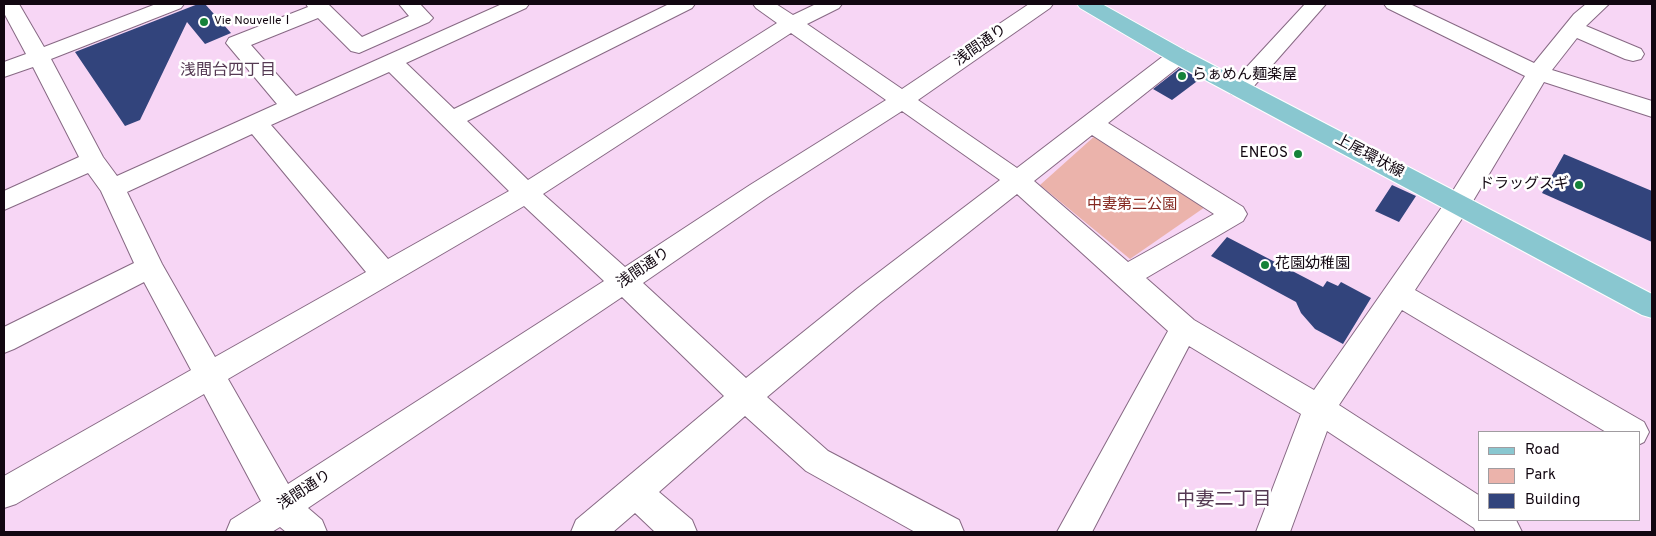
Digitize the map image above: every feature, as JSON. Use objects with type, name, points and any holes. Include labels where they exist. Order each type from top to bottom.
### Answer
[{"type":"main road","name":"上尾環状線","points":[[1087,4],[1178,56],[1652,307]]},
{"type":"street","points":[[9,4],[39,57],[93,162],[112,188],[150,267],[282,506],[310,532]]},
{"type":"street","points":[[292,106],[237,43],[318,6],[359,46],[422,18],[410,4]]},
{"type":"street","points":[[112,188],[520,4]]},
{"type":"street","points":[[452,119],[685,4]]},
{"type":"street","points":[[763,4],[1016,180],[1184,328],[1319,409],[1478,514]]},
{"type":"street","points":[[4,493],[526,193],[790,24],[832,4]]},
{"type":"street","name":"浅間通り","points":[[243,532],[759,191],[901,101],[1043,4]]},
{"type":"street","points":[[1239,88],[1316,4]]},
{"type":"street","points":[[1273,532],[1319,409],[1458,204],[1538,73],[1581,18],[1599,4]]},
{"type":"street","points":[[4,70],[168,5]]},
{"type":"street","points":[[1400,5],[1538,73],[1652,109]]},
{"type":"street","points":[[1573,28],[1633,54]]},
{"type":"street","points":[[588,532],[744,397],[868,296],[1178,56]]},
{"type":"street","points":[[391,61],[526,193],[624,282],[744,397],[817,461],[947,532]]},
{"type":"street","points":[[256,123],[384,274]]},
{"type":"street","points":[[1091,123],[1234,214],[1126,277]]},
{"type":"street","points":[[4,201],[93,162]]},
{"type":"street","points":[[4,341],[150,267]]},
{"type":"street","points":[[1396,293],[1631,431]]},
{"type":"street","points":[[1074,532],[1184,328]]},
{"type":"street","points":[[1641,437],[1652,443]]},
{"type":"street","points":[[635,492],[680,532]]},
{"type":"street","points":[[1489,521],[1506,532]]},
{"type":"green space","name":"中妻第二公園","points":[[1097,134],[1208,205],[1130,259],[1040,185]]},
{"type":"building","points":[[198,4],[205,4],[231,33],[205,44],[187,22],[140,120],[125,126],[75,52]]},
{"type":"building","points":[[1180,68],[1200,79],[1172,100],[1153,89]]},
{"type":"building","points":[[1564,154],[1652,191],[1652,242],[1542,193]]},
{"type":"building","points":[[1392,185],[1416,196],[1399,222],[1375,211]]},
{"type":"building","points":[[1227,237],[1323,287],[1327,281],[1338,286],[1341,282],[1371,298],[1343,344],[1315,329],[1301,313],[1296,302],[1211,256]]},
{"type":"place","name":"Vie NouvelleⅠ","points":[[204,22]]},
{"type":"place","name":"らぁめん麺楽屋","points":[[1182,76]]},
{"type":"place","name":"ENEOS","points":[[1298,154]]},
{"type":"place","name":"ドラッグスギ","points":[[1579,185]]},
{"type":"place","name":"花園幼稚園","points":[[1265,265]]},
{"type":"district","name":"浅間台四丁目","points":[[228,72]]},
{"type":"district","name":"中妻二丁目","points":[[1224,501]]}]
